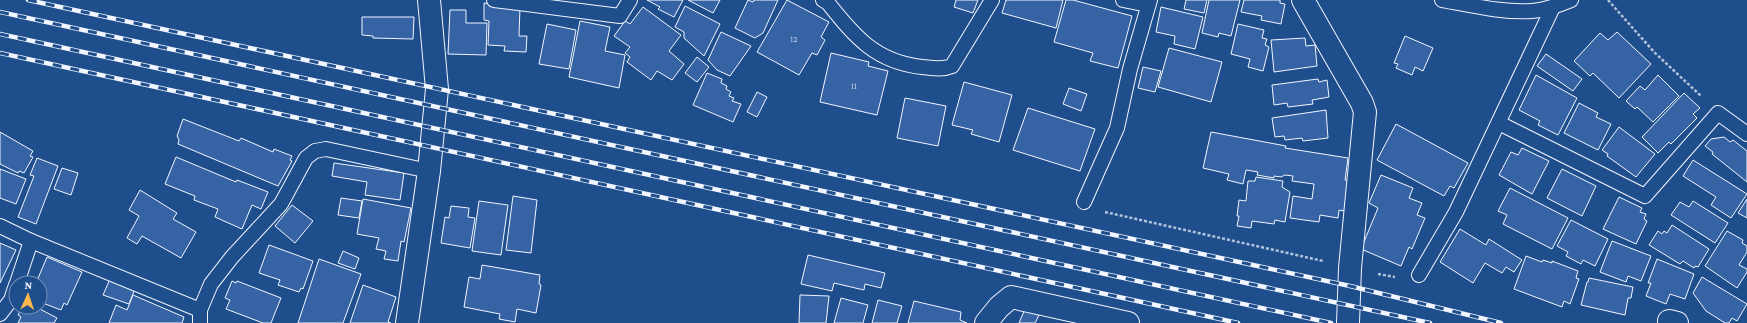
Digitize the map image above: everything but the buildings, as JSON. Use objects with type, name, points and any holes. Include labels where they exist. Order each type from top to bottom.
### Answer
[{"type":"street","points":[[406,323],[429,170],[437,89],[429,0]]},
{"type":"street","points":[[1303,0],[1362,103],[1365,112],[1350,268],[1348,323]]},
{"type":"street","points":[[986,323],[999,307],[1011,297],[1128,323]]},
{"type":"lane","points":[[494,0],[620,16],[630,0]]},
{"type":"lane","points":[[823,0],[828,3],[854,35],[882,56],[911,66],[944,69],[952,66],[992,0]]},
{"type":"lane","points":[[1084,202],[1117,128],[1130,69],[1149,3],[1122,0]]},
{"type":"lane","points":[[1442,0],[1507,10],[1533,11],[1552,7],[1571,0]]},
{"type":"lane","points":[[1419,274],[1456,212],[1499,124],[1552,7]]},
{"type":"lane","points":[[1499,124],[1645,196],[1718,113],[1747,134]]},
{"type":"lane","points":[[0,226],[200,316],[211,284],[232,257],[281,204],[306,158],[315,151],[326,149],[429,170]]},
{"type":"lane","points":[[19,275],[31,241]]},
{"type":"lane","points":[[0,314],[8,304]]},
{"type":"path","points":[[1608,0],[1654,52],[1718,113]]},
{"type":"path","points":[[1084,202],[1083,207],[1350,268],[1415,281],[1419,274]]},
{"type":"railway","points":[[28,0],[1350,286],[1501,323]]},
{"type":"railway","points":[[0,12],[1430,323]]},
{"type":"railway","points":[[0,34],[1331,323]]},
{"type":"railway","points":[[0,53],[1238,323]]}]
